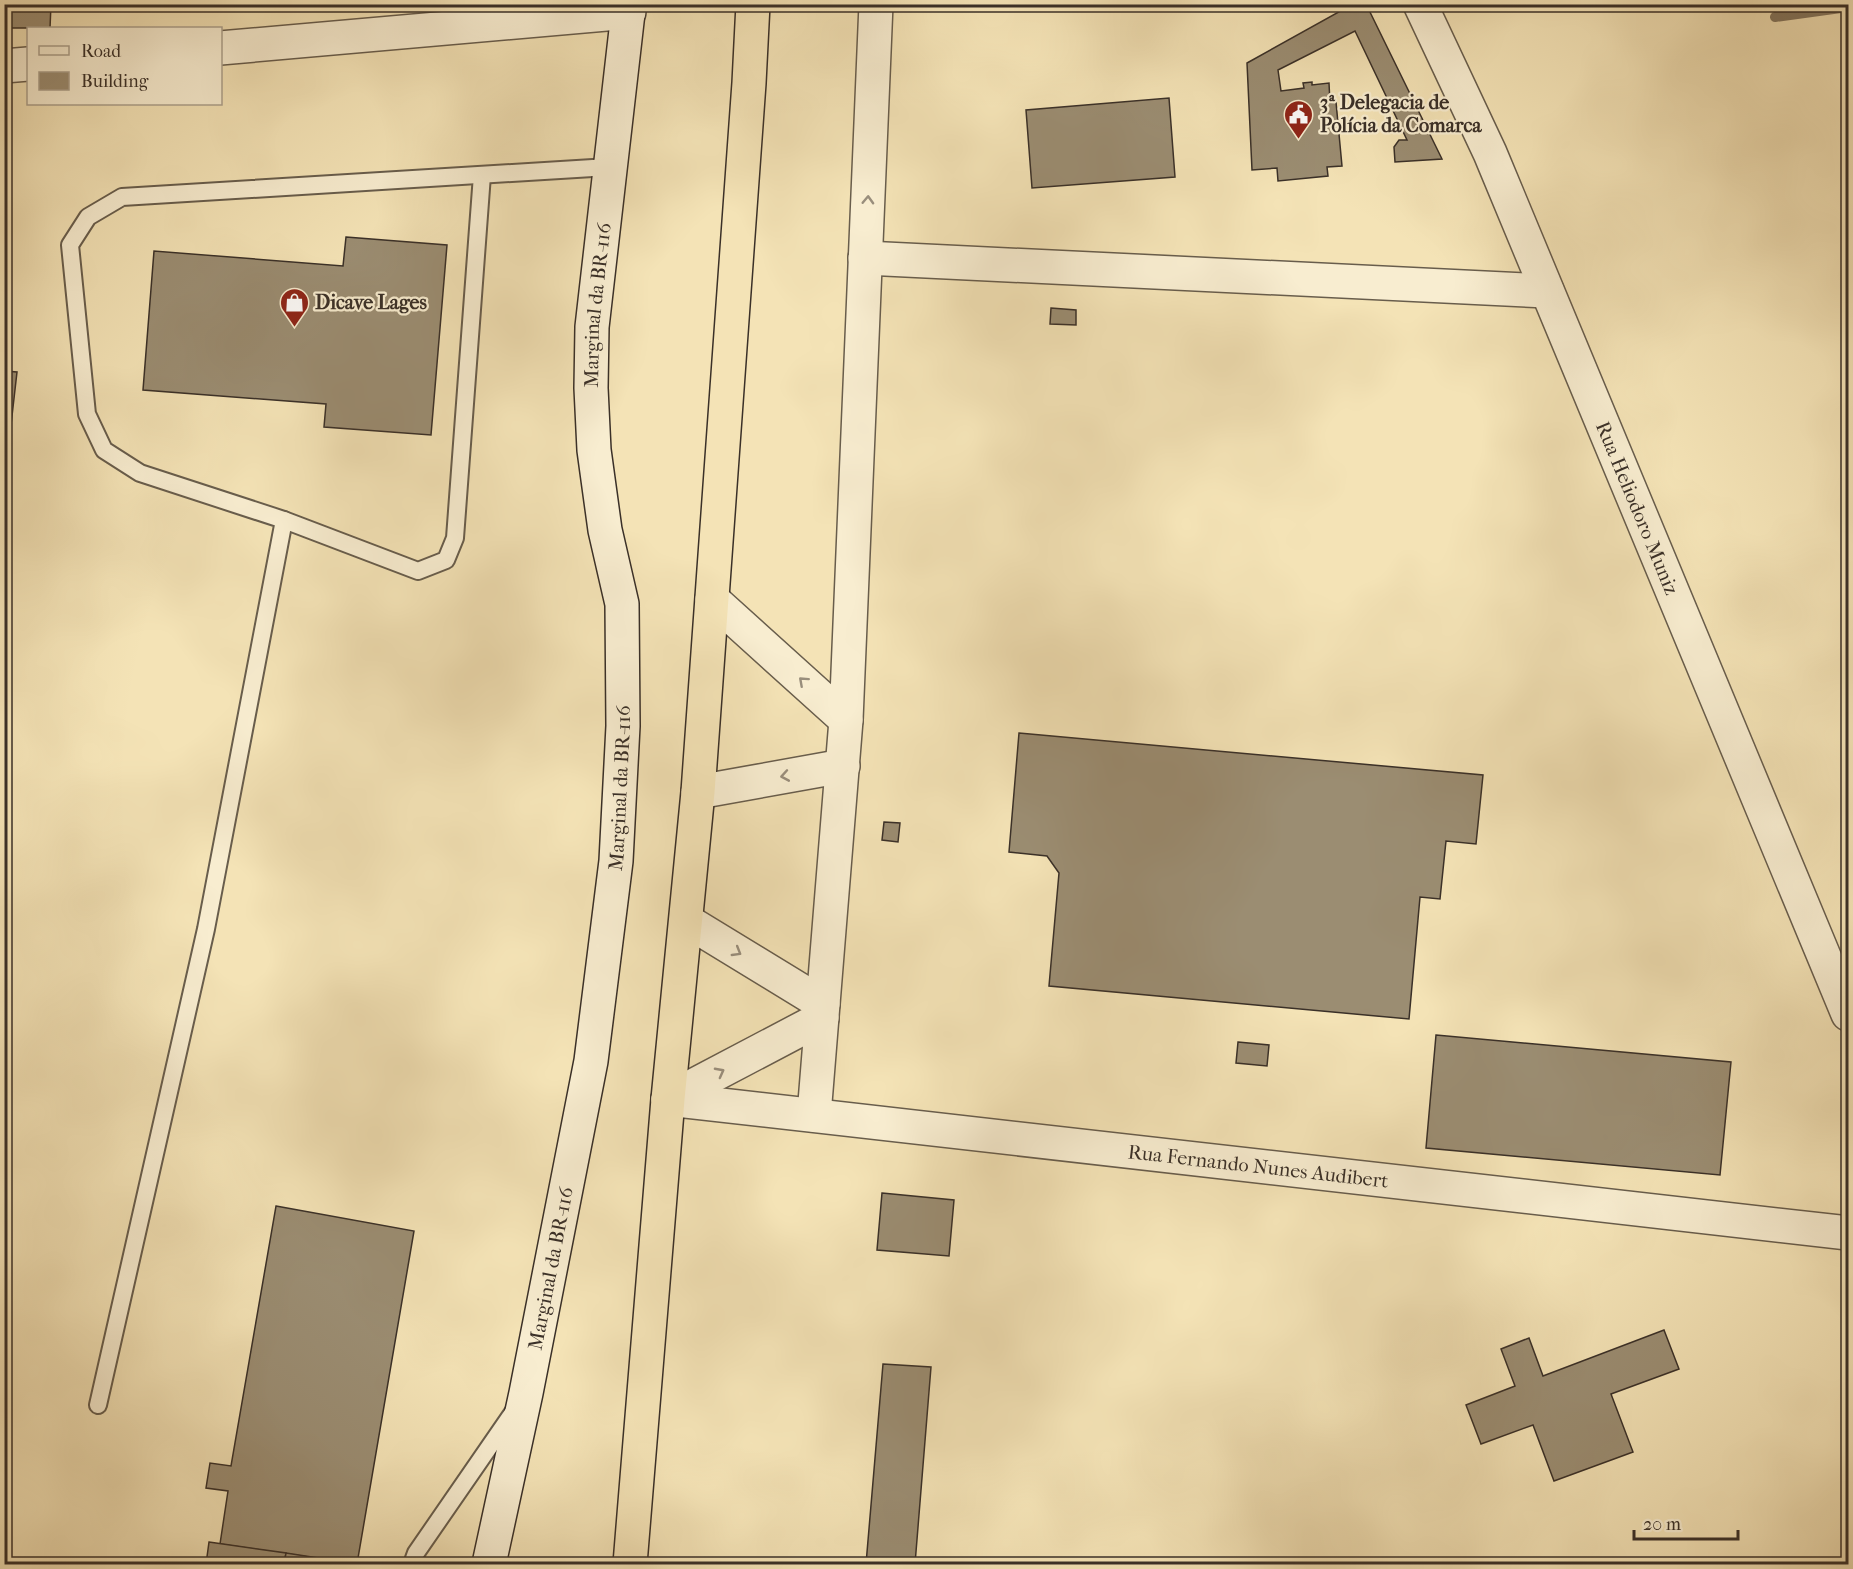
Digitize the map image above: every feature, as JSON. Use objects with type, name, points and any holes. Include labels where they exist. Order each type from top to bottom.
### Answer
[{"type":"highway","points":[[630,1564],[668,1099],[698,792],[753,4]]},
{"type":"street","points":[[814,1116],[846,720],[876,4]]},
{"type":"street","name":"Rua Heliodoro Muniz","points":[[1420,4],[1490,153],[1848,1014]]},
{"type":"street","points":[[222,48],[629,8]]},
{"type":"street","name":"Marginal da BR-116","points":[[489,1564],[526,1393],[591,1061],[616,861],[623,726],[622,604],[605,530],[594,450],[591,388],[592,327],[629,8]]},
{"type":"street","points":[[4,66],[27,64]]},
{"type":"street","points":[[865,258],[1547,291]]},
{"type":"street","points":[[712,599],[846,720]]},
{"type":"street","points":[[698,792],[843,766]]},
{"type":"street","points":[[687,921],[823,1011]]},
{"type":"street","points":[[668,1099],[823,1011]]},
{"type":"street","name":"Rua Fernando Nunes Audibert","points":[[668,1099],[1848,1233]]},
{"type":"lane","points":[[482,175],[455,538],[446,560],[418,571],[284,520],[140,473],[104,450],[87,414],[70,244],[88,217],[122,197],[609,167]]},
{"type":"lane","points":[[98,1405],[206,929],[284,520]]},
{"type":"lane","points":[[412,1564],[416,1553],[526,1393]]},
{"type":"building","points":[[4,4],[51,4],[50,27],[4,28]]},
{"type":"building","points":[[1353,4],[1366,4],[1442,159],[1395,162],[1394,147],[1399,140],[1407,140],[1355,31],[1278,70],[1281,91],[1304,88],[1303,83],[1312,82],[1312,85],[1329,83],[1330,103],[1336,102],[1342,166],[1327,167],[1328,176],[1278,181],[1277,168],[1252,170],[1247,63]]},
{"type":"building","points":[[1169,98],[1175,177],[1032,188],[1026,110]]},
{"type":"building","name":"Dicave Lages","points":[[346,237],[447,245],[431,435],[324,427],[326,404],[143,390],[154,251],[343,266]]},
{"type":"building","points":[[4,303],[9,304],[4,350]]},
{"type":"building","points":[[1051,308],[1076,310],[1076,325],[1050,324]]},
{"type":"building","points":[[4,371],[17,372],[7,460],[4,460]]},
{"type":"building","points":[[1019,733],[1483,775],[1476,844],[1446,841],[1440,899],[1420,897],[1409,1019],[1049,986],[1059,873],[1047,856],[1009,852]]},
{"type":"building","points":[[884,822],[900,823],[898,842],[882,840]]},
{"type":"building","points":[[1436,1035],[1731,1062],[1720,1175],[1426,1148]]},
{"type":"building","points":[[1238,1042],[1269,1045],[1267,1066],[1236,1063]]},
{"type":"building","points":[[882,1193],[954,1200],[949,1256],[877,1250]]},
{"type":"building","points":[[276,1206],[414,1231],[357,1564],[220,1544],[228,1491],[206,1488],[210,1463],[231,1466]]},
{"type":"building","points":[[1664,1330],[1679,1369],[1611,1394],[1633,1452],[1554,1481],[1533,1425],[1481,1444],[1466,1405],[1515,1386],[1501,1349],[1529,1338],[1543,1376]]},
{"type":"building","points":[[883,1364],[931,1367],[915,1564],[866,1564]]},
{"type":"building","points":[[209,1542],[286,1553],[284,1564],[206,1564]]},
{"type":"building","points":[[286,1553],[357,1564],[284,1564]]},
{"type":"waterway","points":[[1775,17],[1848,7]]},
{"type":"place","name":"3ª Delegacia de Polícia da Comarca","points":[[1299,140]]},
{"type":"place","name":"Dicave Lages","points":[[294,328]]}]
